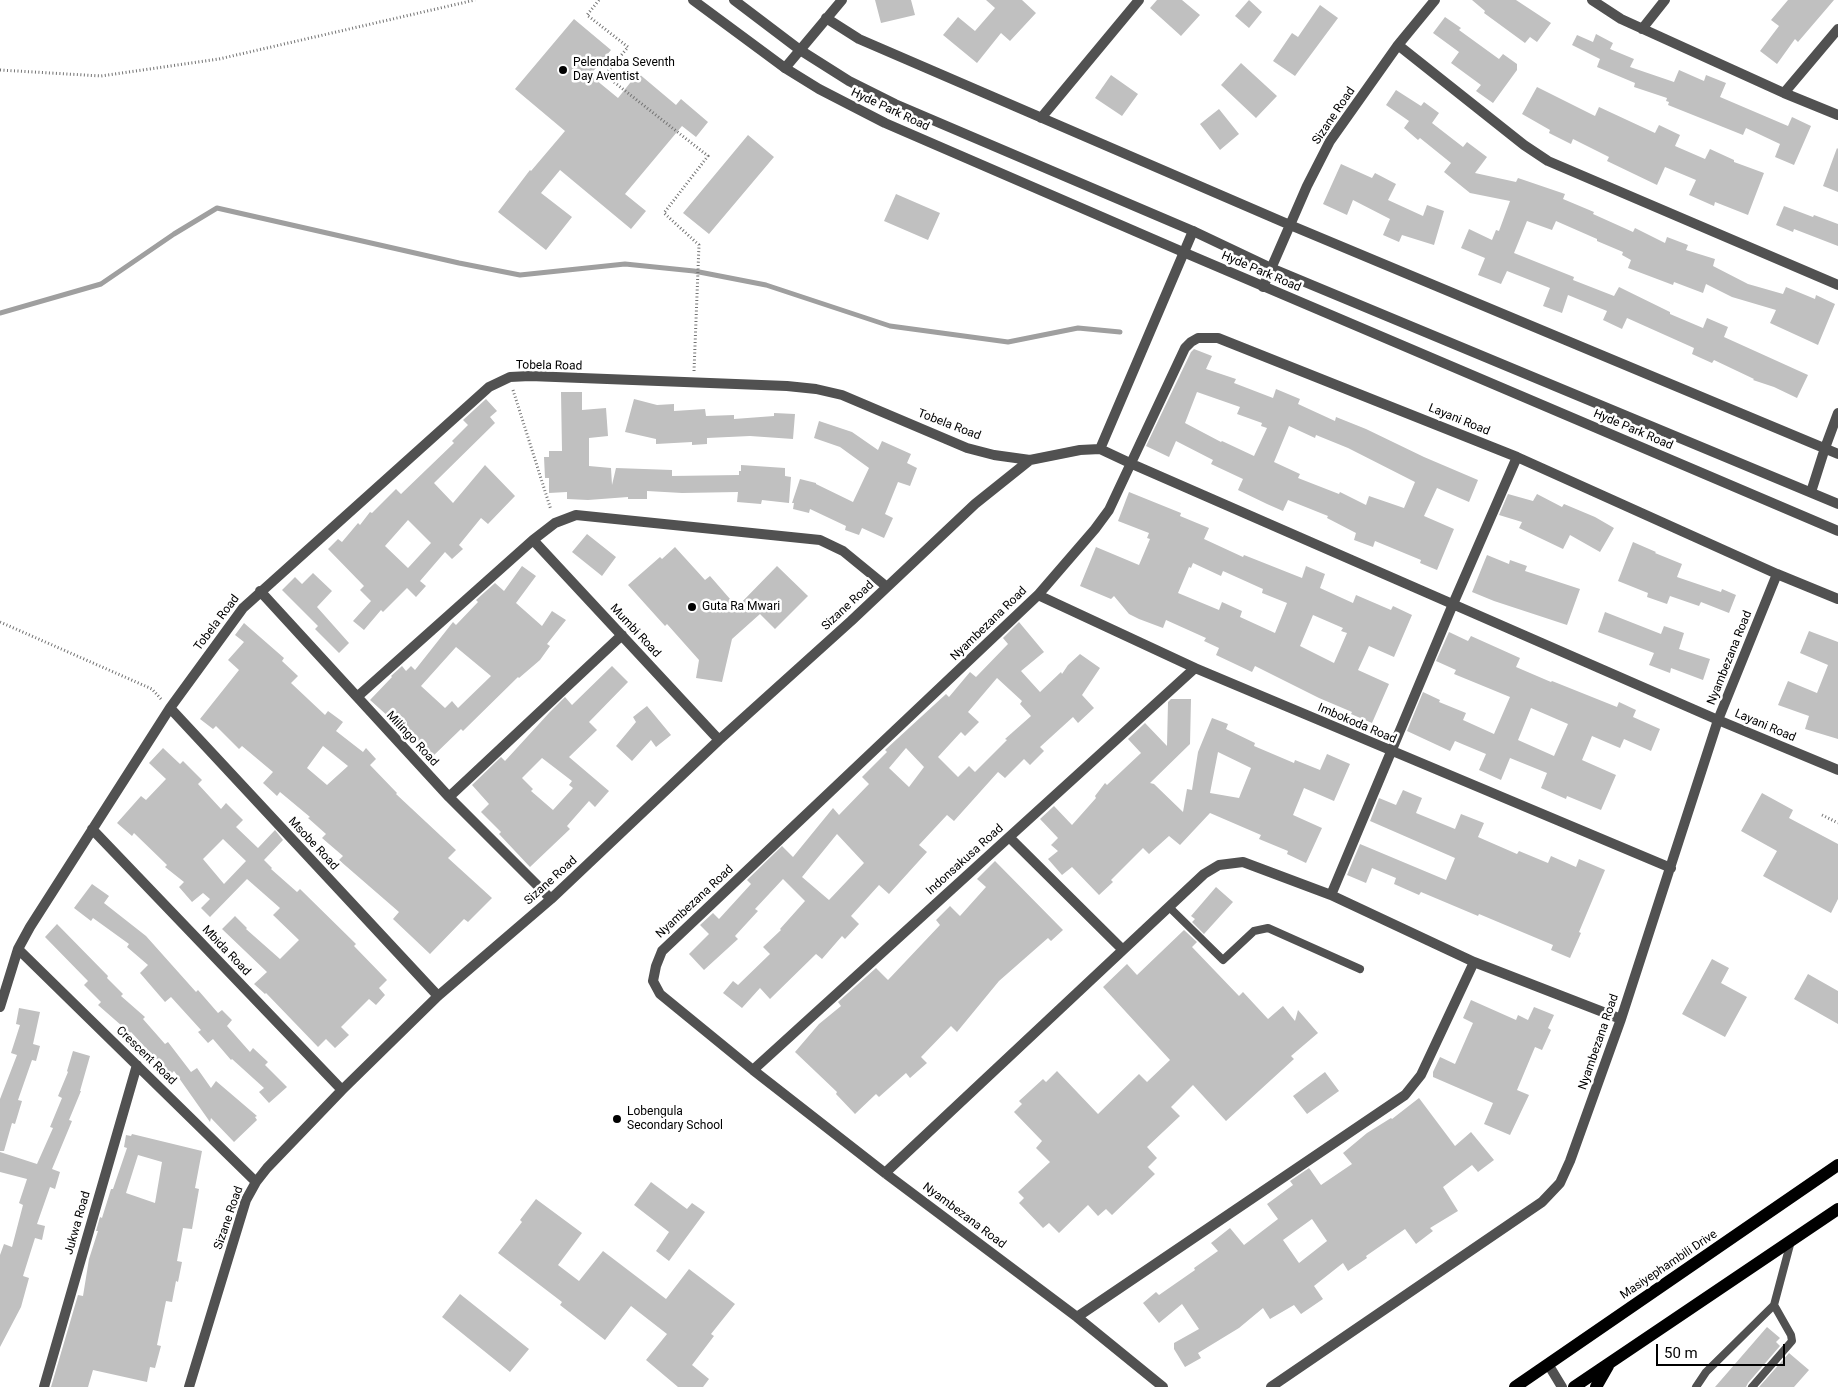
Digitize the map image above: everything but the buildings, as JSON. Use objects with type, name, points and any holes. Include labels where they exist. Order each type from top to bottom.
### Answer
[{"type":"main road","name":"Masiyephambili Drive","points":[[1515,1387],[1838,1165]]},
{"type":"main road","points":[[1574,1387],[1838,1209]]},
{"type":"main road","points":[[1596,1387],[1611,1362]]},
{"type":"street","name":"Hyde Park Road","points":[[693,0],[785,68],[819,90],[885,122],[1263,287],[1838,531]]},
{"type":"street","name":"Hyde Park Road","points":[[734,0],[800,50],[849,81],[895,104],[1193,231],[1271,268],[1838,504]]},
{"type":"street","points":[[785,68],[842,0]]},
{"type":"street","points":[[1041,118],[1139,0]]},
{"type":"street","name":"Sizane Road","points":[[1263,287],[1307,186],[1330,141],[1398,45],[1435,0]]},
{"type":"street","points":[[1592,0],[1621,19],[1838,116]]},
{"type":"street","points":[[1642,28],[1665,0]]},
{"type":"street","points":[[826,18],[859,39],[1041,118],[1290,225],[1838,454]]},
{"type":"street","points":[[1784,93],[1838,29]]},
{"type":"street","points":[[1398,45],[1524,145],[1548,161],[1838,285]]},
{"type":"street","points":[[1100,448],[1193,231]]},
{"type":"street","name":"Layani Road","points":[[1132,464],[1185,348],[1198,338],[1218,338],[1517,457],[1777,574],[1838,599]]},
{"type":"street","name":"Tobela Road","points":[[0,1007],[18,949],[30,927],[170,708],[243,608],[489,387],[510,377],[530,376],[787,386],[816,389],[842,395],[967,448],[994,455],[1030,460],[1100,448]]},
{"type":"street","points":[[1811,492],[1838,413]]},
{"type":"street","name":"Layani Road","points":[[1100,448],[1132,464],[1718,720],[1838,770]]},
{"type":"street","points":[[1331,894],[1517,457]]},
{"type":"street","name":"Sizane Road","points":[[189,1387],[246,1200],[256,1182],[267,1168],[342,1090],[438,996],[551,899],[975,504],[1030,460]]},
{"type":"street","name":"Nyambezana Road","points":[[1132,464],[1109,510],[1038,595],[662,951],[653,981],[660,994],[753,1070],[885,1173],[1077,1317],[1163,1387]]},
{"type":"street","points":[[356,697],[533,540],[555,523],[576,515],[820,540],[843,551],[887,587]]},
{"type":"street","name":"Mumbi Road","points":[[533,540],[720,740]]},
{"type":"street","name":"Nyambezana Road","points":[[1271,1387],[1542,1202],[1560,1183],[1570,1161],[1620,1019],[1718,720],[1777,574]]},
{"type":"street","name":"Milingo Road","points":[[260,591],[449,797],[551,899]]},
{"type":"street","name":"Imbokoda Road","points":[[1038,595],[1195,668],[1670,868]]},
{"type":"street","points":[[449,797],[622,635]]},
{"type":"street","name":"Indonsakusa Road","points":[[753,1070],[1195,668]]},
{"type":"street","name":"Msobe Road","points":[[170,708],[438,996]]},
{"type":"street","name":"Mbida Road","points":[[92,829],[342,1090]]},
{"type":"street","points":[[1009,837],[1123,950]]},
{"type":"street","points":[[885,1173],[1204,874],[1220,865],[1243,862],[1331,894],[1474,962],[1620,1019]]},
{"type":"street","name":"Crescent Road","points":[[18,949],[256,1182]]},
{"type":"street","points":[[1077,1317],[1405,1095],[1421,1075],[1474,962]]},
{"type":"street","name":"Jukwa Road","points":[[44,1387],[137,1066]]},
{"type":"street","points":[[1548,1364],[1562,1387]]},
{"type":"lane","points":[[1169,907],[1223,960],[1254,931],[1268,928],[1360,969]]},
{"type":"lane","points":[[1696,1387],[1706,1372],[1774,1304],[1790,1241]]},
{"type":"lane","points":[[1752,1387],[1792,1341],[1791,1335],[1774,1304]]},
{"type":"path","points":[[0,70],[101,76],[220,59],[474,0]]},
{"type":"path","points":[[599,0],[587,15],[628,47],[605,75],[708,156],[664,213],[699,245],[694,383]]},
{"type":"path","points":[[510,377],[555,523]]},
{"type":"path","points":[[0,622],[152,689],[170,708]]},
{"type":"path","points":[[1822,815],[1838,823]]},
{"type":"waterway","points":[[0,313],[101,284],[174,234],[217,208],[520,275],[625,264],[694,271],[766,285],[890,326],[1008,342],[1078,328],[1120,332]]},
{"type":"place","name":"Pelendaba Seventh Day Aventist","points":[[563,70]]},
{"type":"place","name":"Guta Ra Mwari","points":[[692,607]]},
{"type":"place","name":"Lobengula Secondary School","points":[[617,1119]]}]
